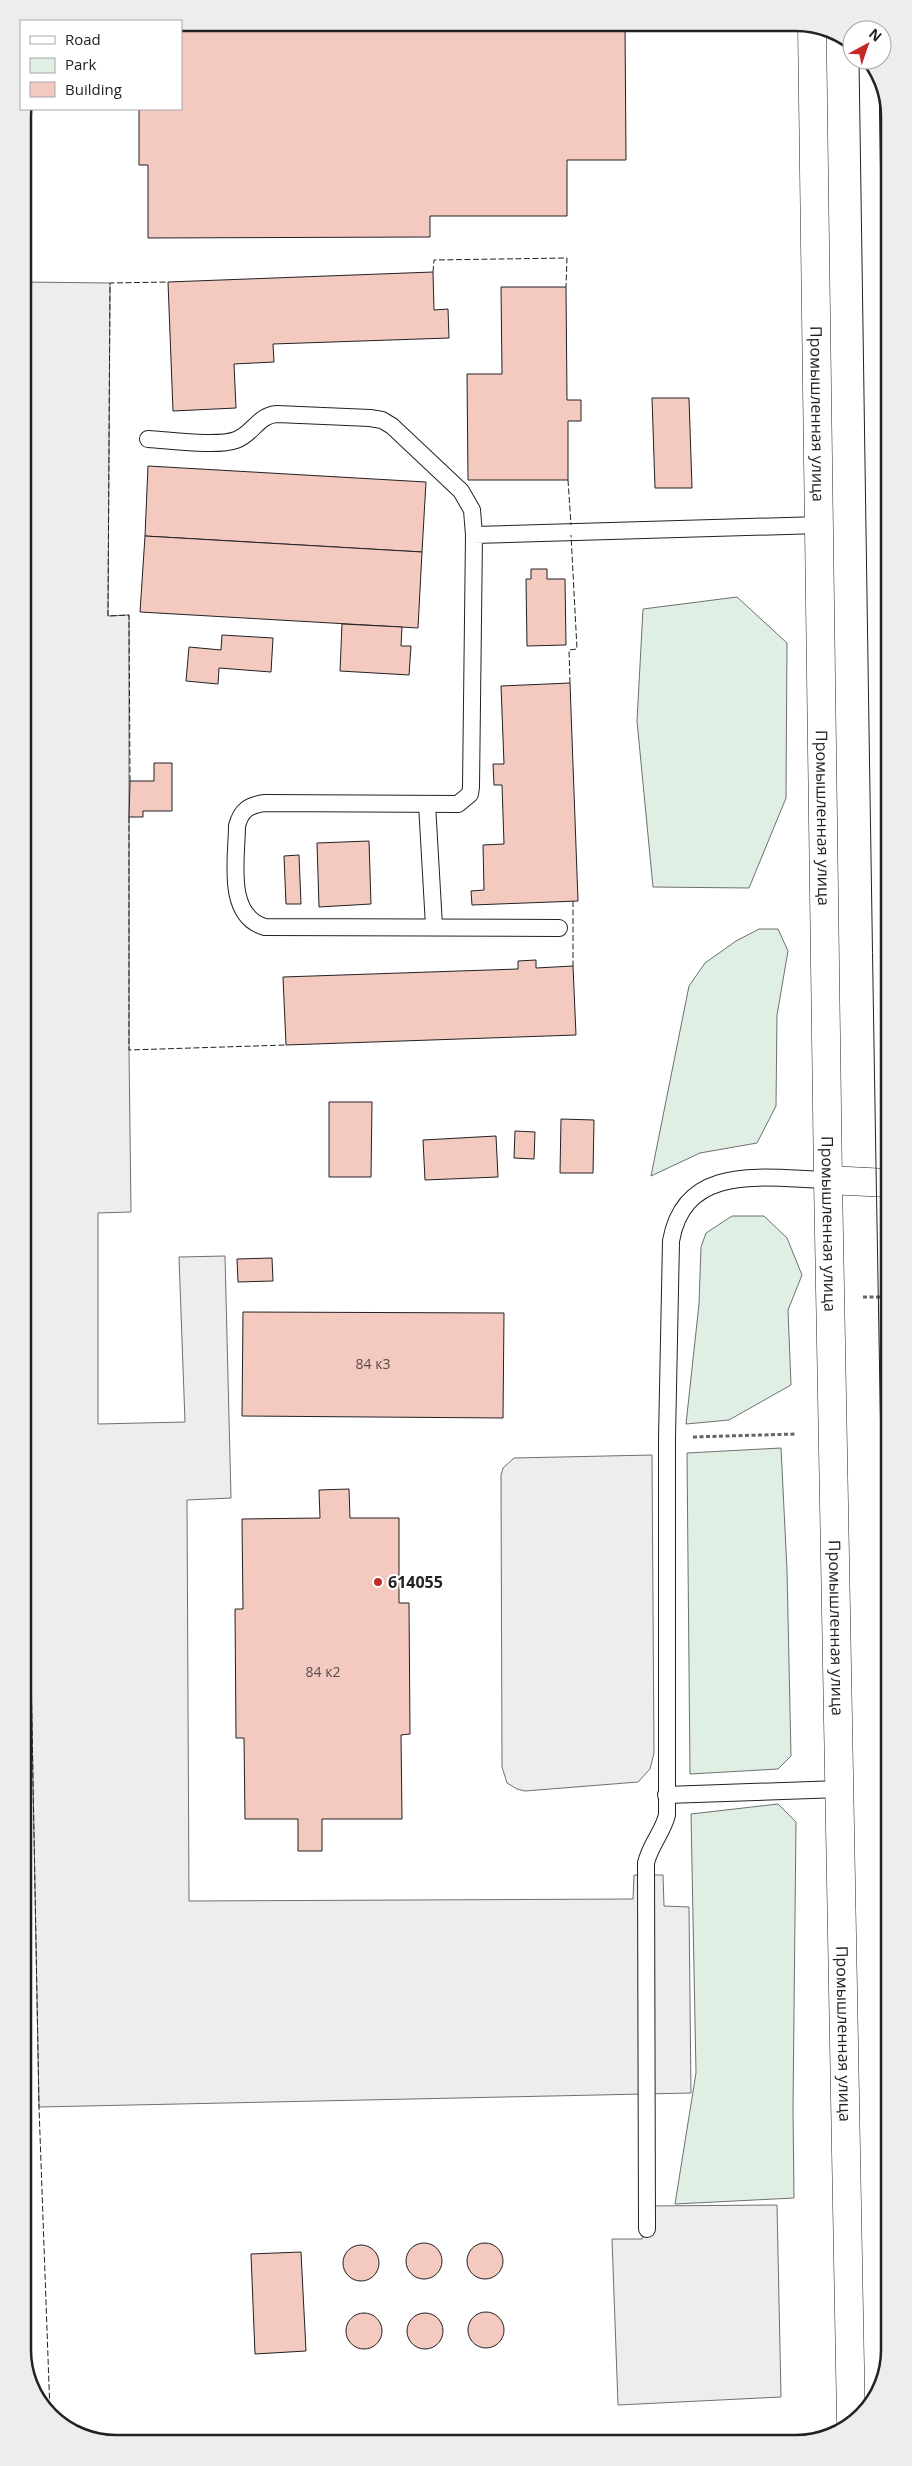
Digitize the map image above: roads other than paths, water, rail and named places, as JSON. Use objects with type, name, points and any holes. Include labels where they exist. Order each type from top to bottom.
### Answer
[{"type":"street","name":"Промышленная улица","points":[[812,33],[828,1180],[851,2415]]},
{"type":"street","points":[[828,1180],[881,1183]]},
{"type":"lane","points":[[148,439],[221,443],[246,435],[269,414],[382,420],[399,432],[464,496],[472,510],[474,535],[470,794],[458,804],[265,803],[253,805],[245,809],[239,817],[237,826],[237,892],[247,916],[255,924],[265,927],[434,926],[559,928]]},
{"type":"lane","points":[[474,535],[820,525]]},
{"type":"lane","points":[[427,804],[434,926]]},
{"type":"lane","points":[[647,2229],[646,1863],[652,1844],[664,1826],[666,1795],[667,1438],[671,1241],[674,1223],[681,1209],[690,1198],[705,1188],[722,1182],[751,1178],[828,1180]]},
{"type":"lane","points":[[666,1795],[840,1789]]},
{"type":"tram line","points":[[859,70],[881,1434]]},
{"type":"tram line","points":[[879,101],[881,199]]},
{"type":"place","name":"614055","points":[[378,1582]]}]
